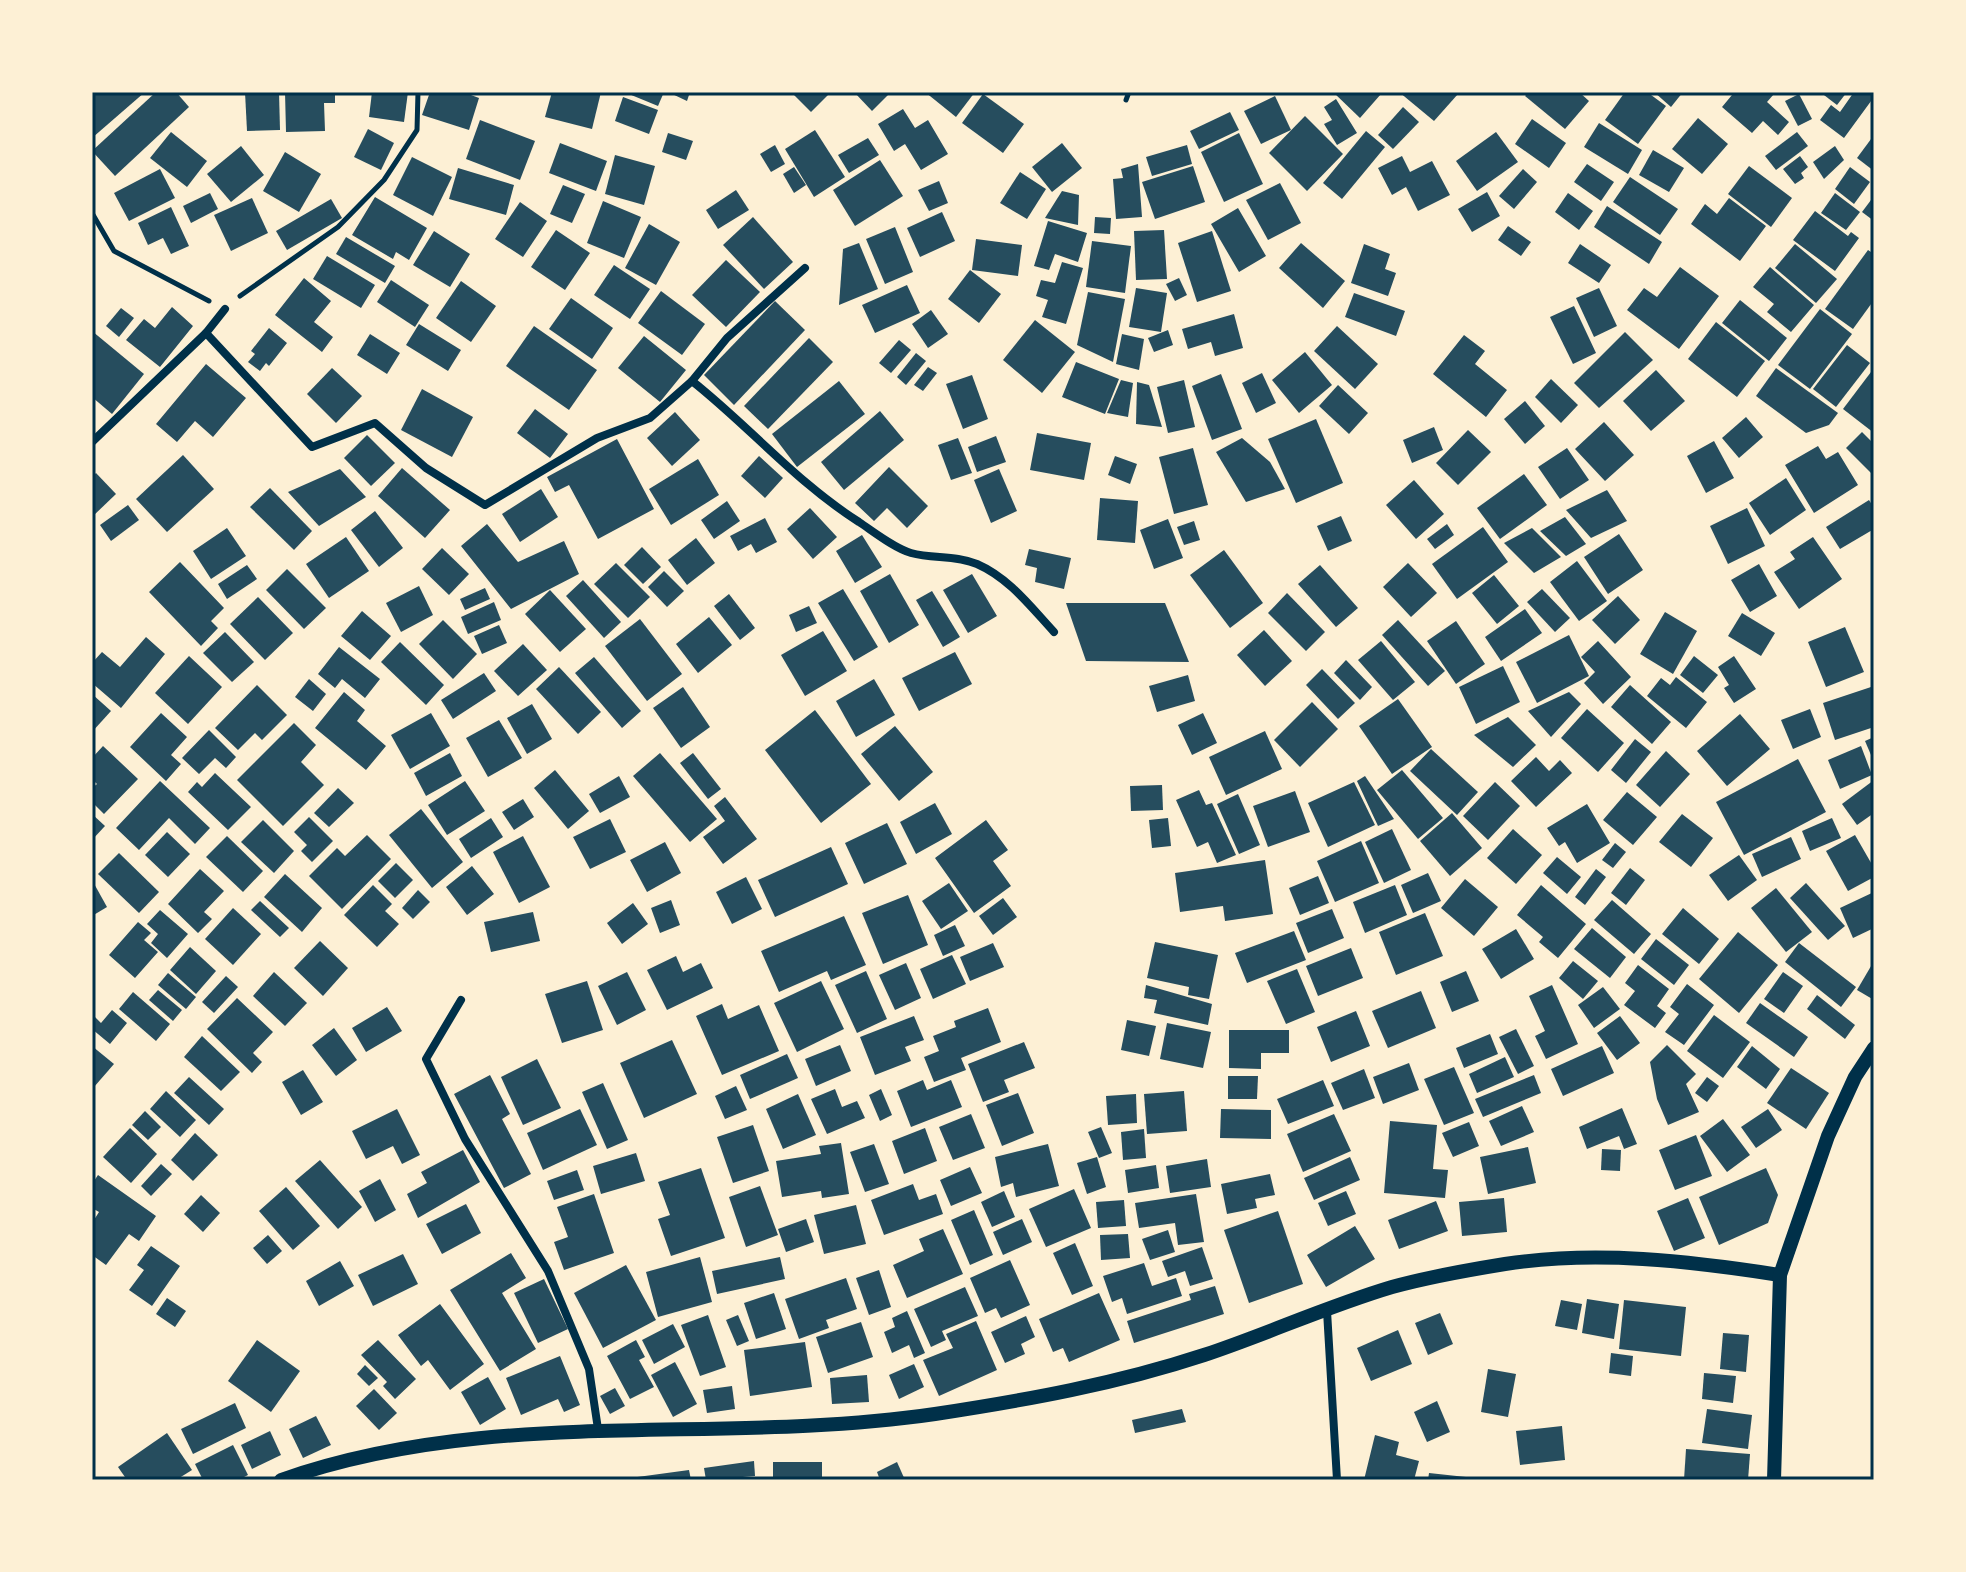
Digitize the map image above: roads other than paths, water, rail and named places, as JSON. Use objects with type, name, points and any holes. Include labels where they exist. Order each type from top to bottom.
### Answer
[{"type":"street","points":[[206,333],[312,447],[375,423],[426,468],[485,505],[597,438],[650,418],[692,381],[727,338],[805,268]]},
{"type":"street","points":[[92,442],[206,333],[225,309]]},
{"type":"street","points":[[692,381],[729,411],[791,472],[856,520],[910,553],[947,556],[976,564],[1010,584],[1054,632]]},
{"type":"street","points":[[461,1000],[426,1059],[465,1139],[548,1271],[589,1369],[598,1429]]},
{"type":"street","points":[[1774,1480],[1780,1275],[1828,1136],[1855,1077],[1874,1048]]},
{"type":"street","points":[[281,1480],[327,1464],[400,1447],[510,1433],[598,1429],[784,1429],[931,1414],[1092,1388],[1204,1355],[1393,1287],[1507,1264],[1600,1258],[1701,1263],[1780,1275]]},
{"type":"street","points":[[1327,1311],[1337,1480]]}]
